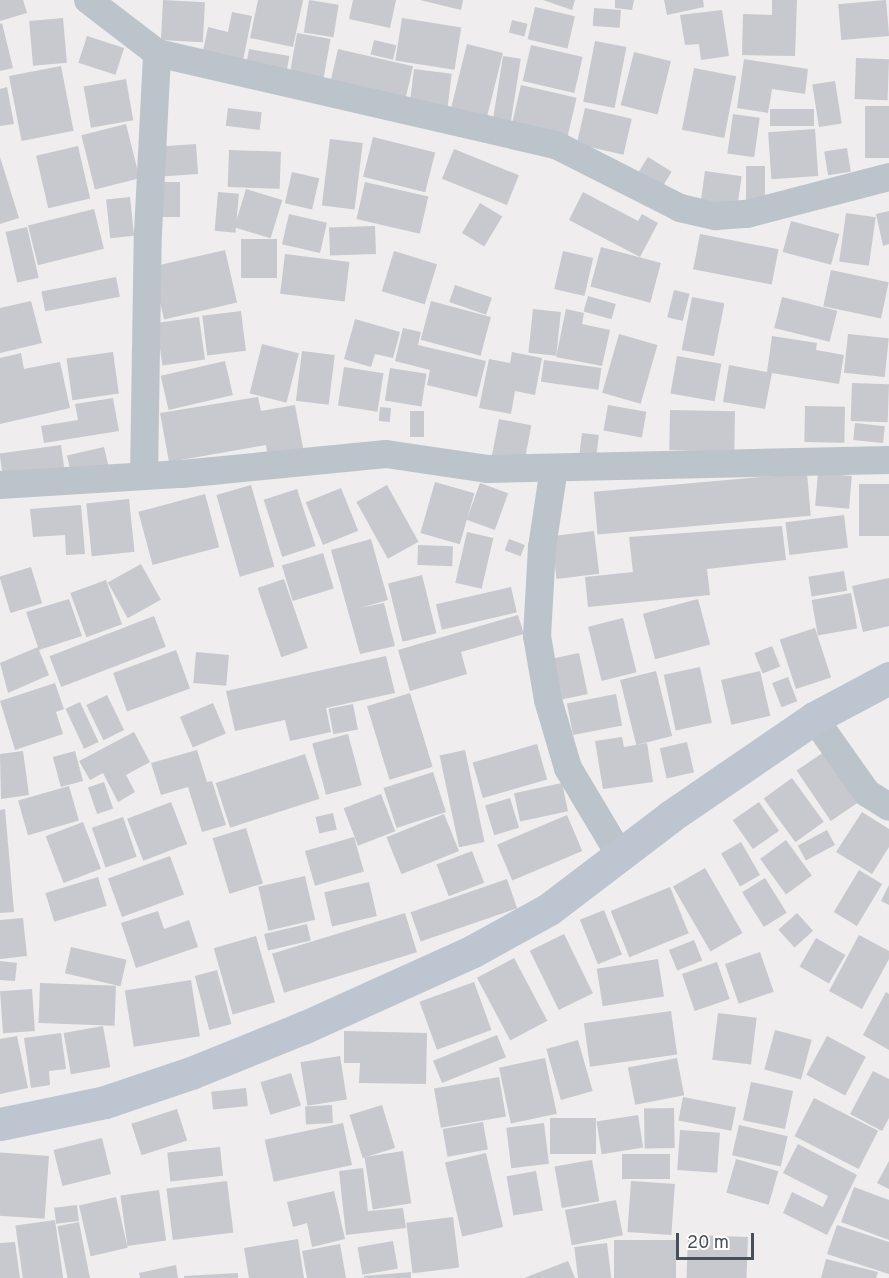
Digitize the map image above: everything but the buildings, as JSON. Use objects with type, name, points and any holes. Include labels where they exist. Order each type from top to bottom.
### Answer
[{"type":"main road","points":[[0,1124],[105,1102],[191,1073],[305,1027],[472,951],[549,909],[621,857],[671,816],[814,718],[889,678]]},
{"type":"street","points":[[88,0],[156,53],[556,145],[680,208],[716,216],[747,214],[889,177]]},
{"type":"street","points":[[144,476],[148,233],[156,53]]},
{"type":"street","points":[[0,485],[144,476],[386,454],[487,469],[889,460]]},
{"type":"street","points":[[554,468],[542,548],[537,636],[548,700],[568,768],[621,857]]},
{"type":"street","points":[[814,718],[867,792],[889,807]]}]
